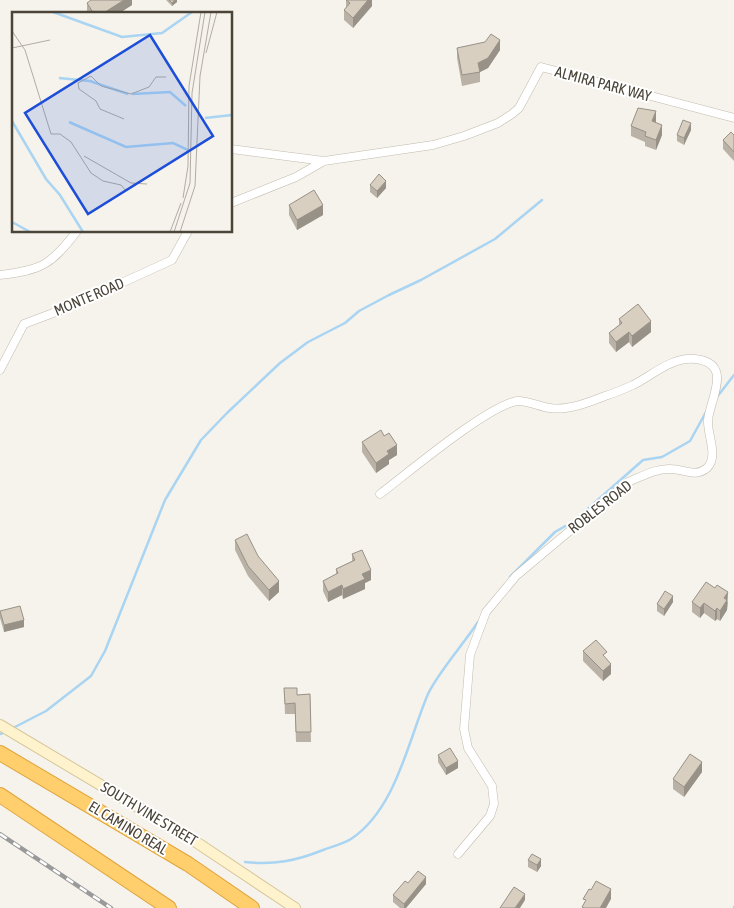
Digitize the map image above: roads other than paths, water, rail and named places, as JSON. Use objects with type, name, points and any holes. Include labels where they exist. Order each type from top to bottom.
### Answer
[{"type":"highway","name":"EL CAMINO REAL","points":[[0,753],[188,864],[252,908]]},
{"type":"highway","points":[[0,794],[169,908]]},
{"type":"street","name":"ALMIRA PARK WAY","points":[[324,162],[433,145],[498,123],[519,108],[541,67],[734,118]]},
{"type":"street","points":[[232,149],[324,162]]},
{"type":"street","points":[[232,203],[296,177],[324,162]]},
{"type":"street","points":[[0,275],[42,267],[59,254],[76,232]]},
{"type":"street","name":"MONTE ROAD","points":[[0,370],[24,324],[69,307],[172,260],[187,232]]},
{"type":"street","name":"ROBLES ROAD","points":[[380,494],[466,430],[495,410],[510,404],[519,401],[552,409],[567,408],[634,385],[662,368],[680,360],[695,359],[713,367],[717,372],[716,392],[710,410],[708,431],[712,456],[706,468],[691,474],[671,469],[664,470],[647,474],[628,482],[516,576],[486,612],[470,655],[464,729],[468,748],[492,786],[494,804],[490,816],[458,854]]},
{"type":"street","name":"SOUTH VINE STREET","points":[[4,727],[217,855],[295,908]]},
{"type":"waterway","points":[[13,728],[46,711],[91,676],[105,651],[165,500],[201,440],[227,413],[280,363],[308,342],[345,323],[359,311],[421,280],[495,239],[542,200]]},
{"type":"waterway","points":[[717,397],[734,375]]},
{"type":"waterway","points":[[510,577],[555,532],[574,521],[643,460],[662,457],[690,441],[706,412]]},
{"type":"waterway","points":[[245,862],[266,863],[304,857],[348,841],[366,826],[379,810],[399,773],[432,686],[478,622]]},
{"type":"waterway","points":[[0,734],[6,732]]},
{"type":"railway","points":[[0,834],[111,908]]}]
